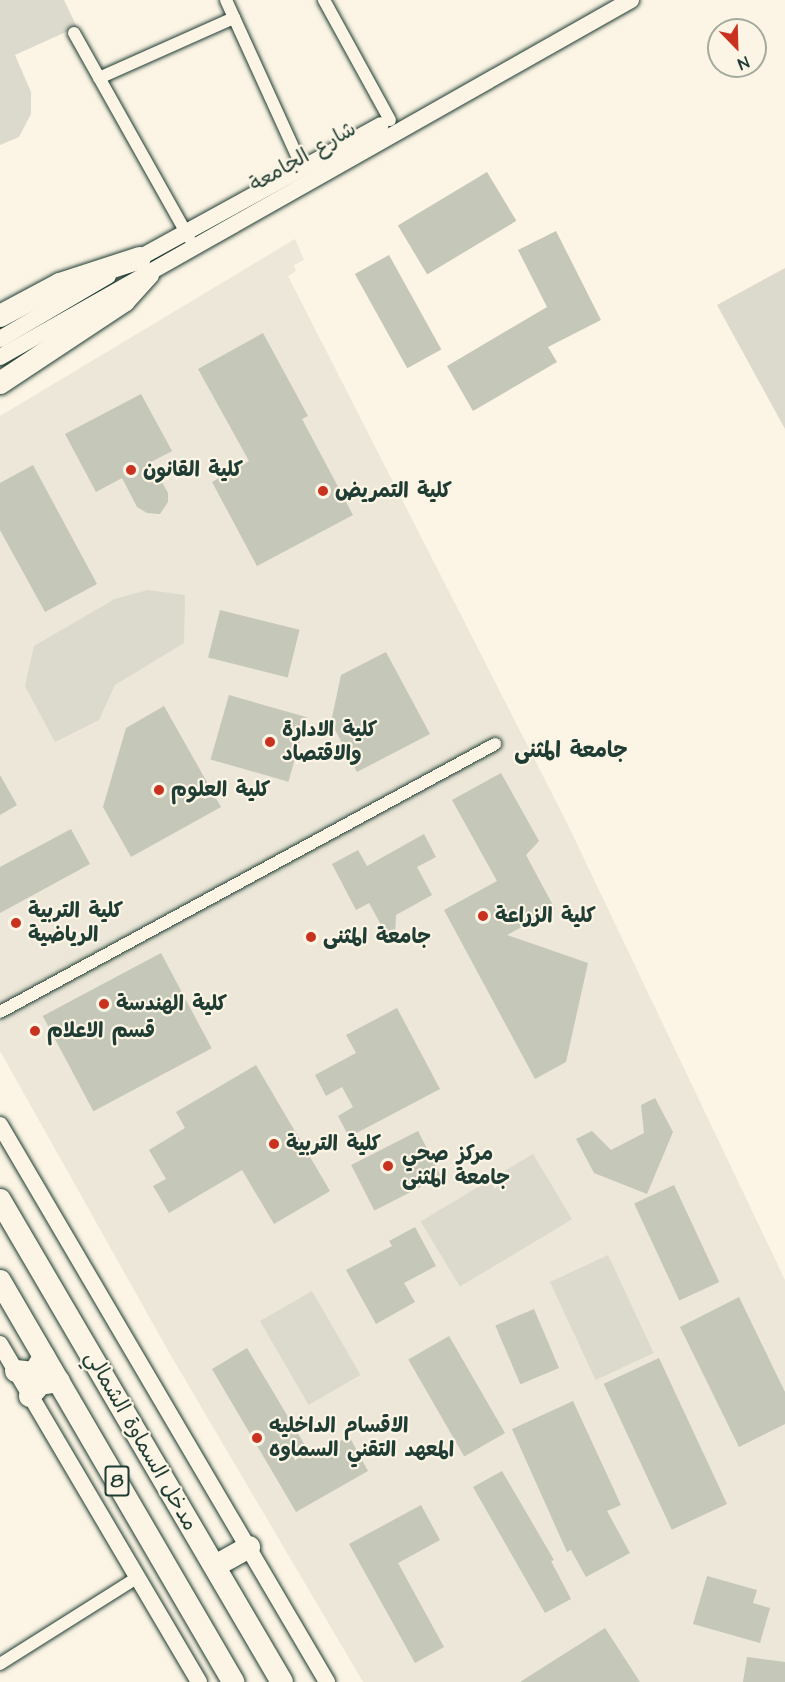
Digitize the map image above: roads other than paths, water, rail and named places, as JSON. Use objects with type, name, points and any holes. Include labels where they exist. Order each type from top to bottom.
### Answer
[{"type":"highway","points":[[0,316],[60,284],[144,266]]},
{"type":"highway","points":[[0,383],[124,301],[144,266]]},
{"type":"highway","name":"مدخل السماوة الشمالي","points":[[0,1200],[282,1682]]},
{"type":"highway","name":"مدخل السماوة الشمالي","points":[[0,1281],[233,1682]]},
{"type":"highway","points":[[26,1383],[39,1369],[44,1357]]},
{"type":"highway","points":[[26,1383],[59,1382]]},
{"type":"highway","points":[[215,1566],[249,1546]]},
{"type":"main road","points":[[0,339],[144,266],[303,169],[611,0]]},
{"type":"main road","name":"شارع الجامعة","points":[[190,240],[631,0]]},
{"type":"main road","points":[[0,357],[144,266]]},
{"type":"main road","points":[[0,1125],[327,1682]]},
{"type":"main road","points":[[0,1344],[26,1383],[199,1682]]},
{"type":"street","points":[[226,0],[303,169]]},
{"type":"street","points":[[324,0],[390,120]]},
{"type":"street","points":[[99,78],[234,18]]},
{"type":"street","points":[[74,33],[190,240]]},
{"type":"street","points":[[0,1012],[495,744]]},
{"type":"street","points":[[0,1664],[138,1577]]},
{"type":"place","name":"كلية القانون","points":[[131,470]]},
{"type":"place","name":"كلية التمريض","points":[[323,491]]},
{"type":"place","name":"كلية الادارة والاقتصاد","points":[[270,742]]},
{"type":"place","name":"كلية العلوم","points":[[159,790]]},
{"type":"place","name":"كلية الزراعة","points":[[483,916]]},
{"type":"place","name":"كلية التربية الرياضية","points":[[16,923]]},
{"type":"place","name":"جامعة المثنى","points":[[311,937]]},
{"type":"place","name":"كلية الهندسة","points":[[104,1004]]},
{"type":"place","name":"قسم الاعلام","points":[[35,1031]]},
{"type":"place","name":"كلية التربية","points":[[274,1144]]},
{"type":"place","name":"مركز صحي جامعة المثنى","points":[[388,1166]]},
{"type":"place","name":"الاقسام الداخليه المعهد التقني السماوه","points":[[257,1438]]},
{"type":"district","name":"جامعة المثنى","points":[[571,751]]}]
